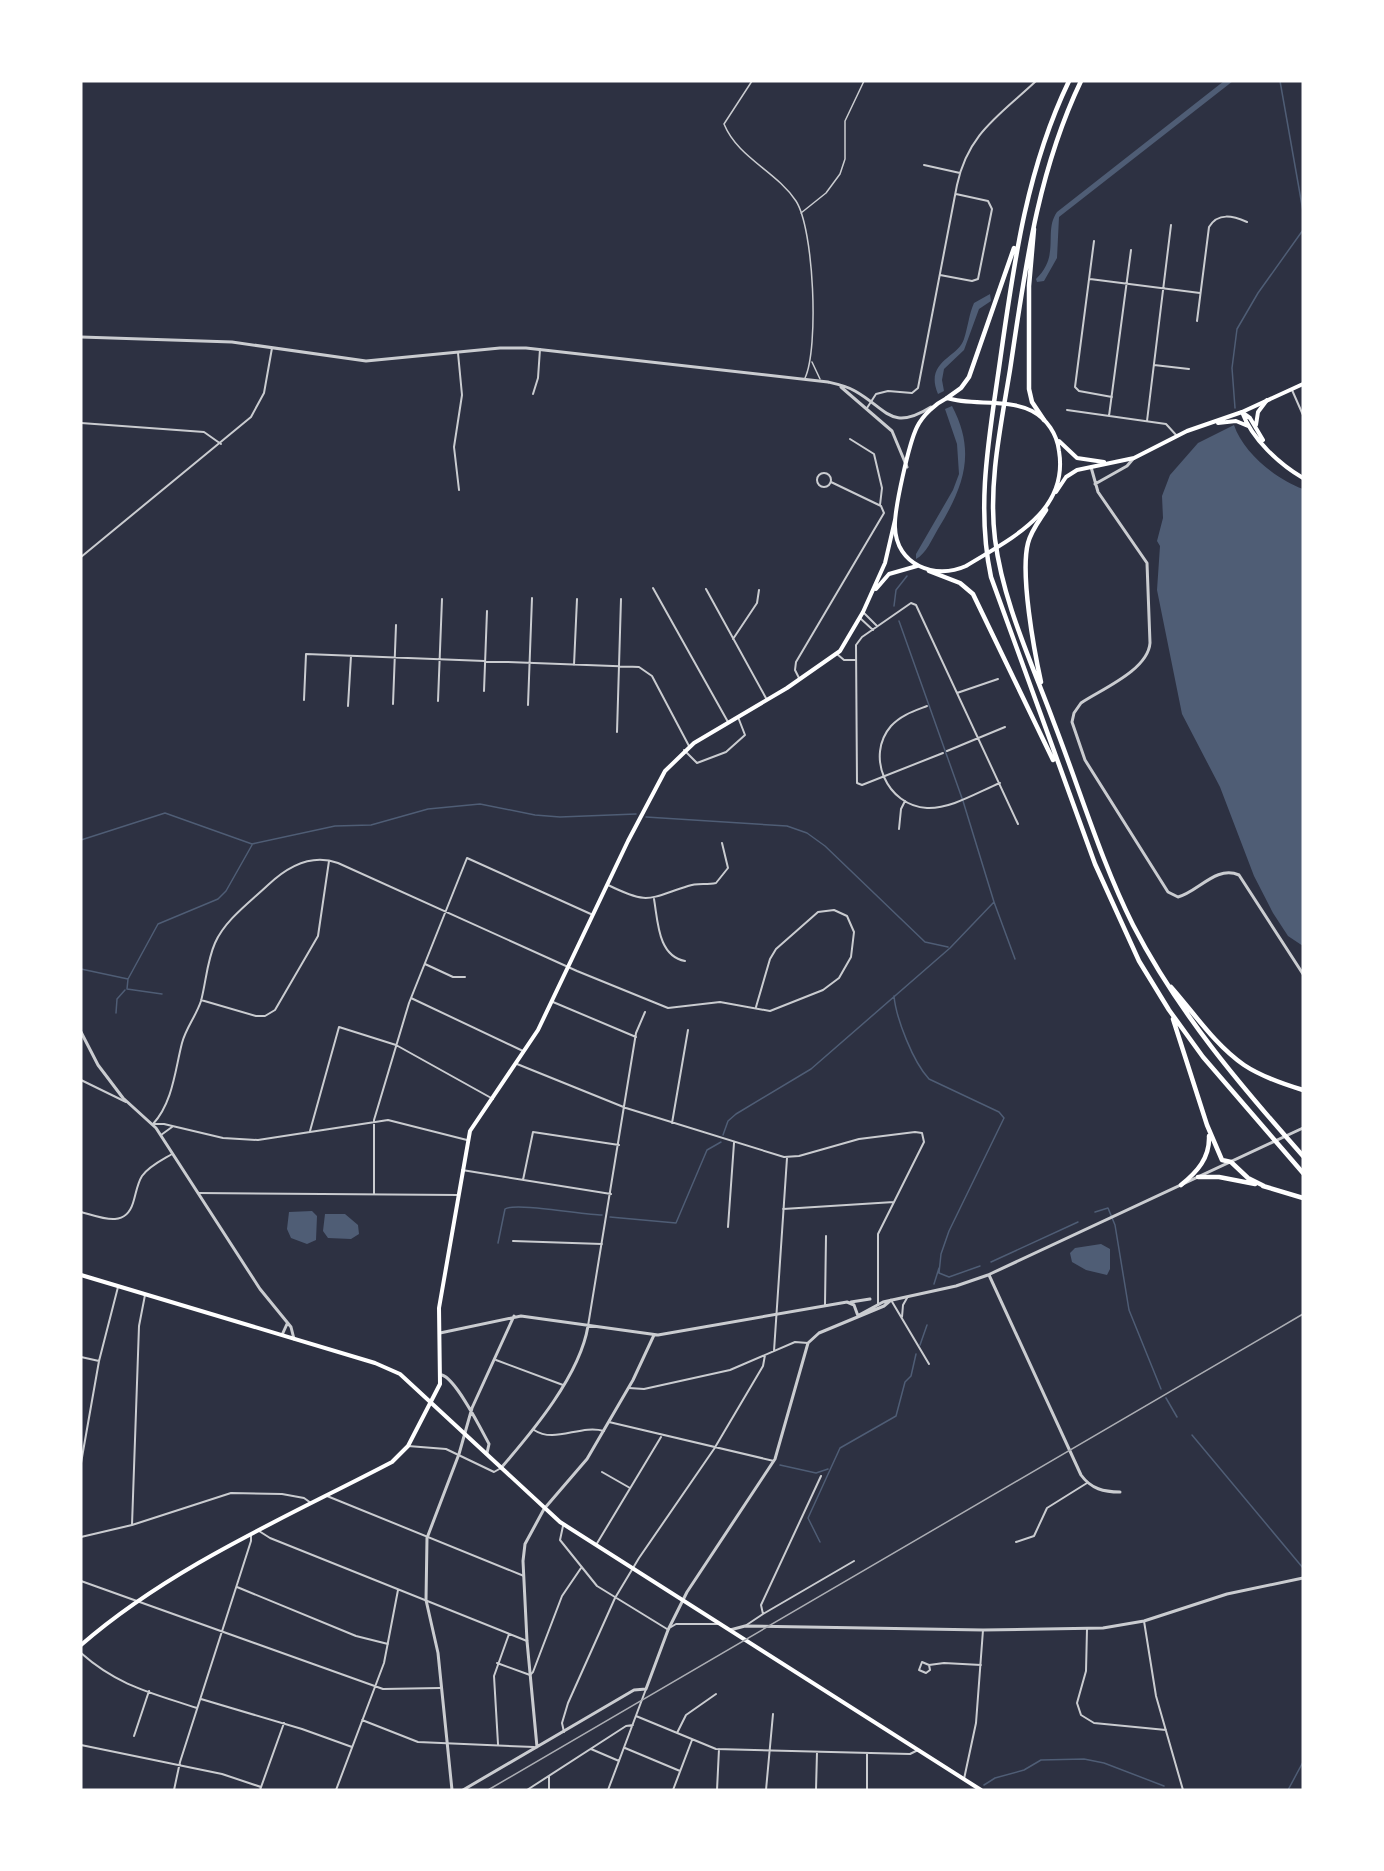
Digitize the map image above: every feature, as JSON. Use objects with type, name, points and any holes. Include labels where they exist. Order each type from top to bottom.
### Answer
[{"type":"highway","points":[[946,398],[961,388],[969,377],[1001,290],[1040,153],[1069,81]]},
{"type":"highway","points":[[1081,81],[1059,132],[1036,208],[1006,392],[994,489],[998,559],[1007,596],[1119,894],[1161,975],[1207,1043],[1303,1156]]},
{"type":"highway","points":[[1036,208],[1029,286],[1029,389],[1032,402],[1044,420]]},
{"type":"highway","points":[[1021,222],[992,413],[983,495],[985,544],[989,568],[1004,619],[1110,902],[1139,961],[1169,1010],[1203,1057],[1303,1173]]},
{"type":"highway","points":[[1046,510],[1031,533],[1026,556],[1034,648],[1046,702]]},
{"type":"highway","points":[[929,571],[960,583],[973,594],[1065,784]]},
{"type":"highway","points":[[1161,975],[1207,1029],[1242,1064],[1261,1075],[1303,1090]]},
{"type":"highway","points":[[1169,1010],[1207,1125],[1222,1161],[1231,1162],[1248,1178],[1264,1186]]},
{"type":"highway","points":[[1181,1185],[1198,1170],[1206,1155],[1209,1140],[1207,1125]]},
{"type":"highway","points":[[1198,1177],[1224,1178],[1264,1186],[1303,1198]]},
{"type":"main road","points":[[896,518],[895,532],[900,547],[917,566],[929,571],[954,571],[1017,534],[1046,510],[1069,474],[1134,458],[1177,436],[1242,412],[1303,384]]},
{"type":"main road","points":[[81,1645],[137,1602],[251,1535],[398,1458],[408,1446],[440,1387],[442,1375],[439,1308],[467,1140],[473,1126],[525,1053],[552,1002],[657,783],[689,746],[800,680],[837,654],[849,639],[888,556],[918,426],[938,403],[946,398],[1020,407],[1044,420],[1064,448],[1077,458],[1111,463]]},
{"type":"main road","points":[[1257,429],[1257,415],[1267,400]]},
{"type":"main road","points":[[1242,412],[1249,427],[1266,446],[1283,464],[1303,478]]},
{"type":"main road","points":[[1242,412],[1257,429],[1266,446]]},
{"type":"main road","points":[[1205,425],[1236,421],[1249,427]]},
{"type":"main road","points":[[1054,496],[1060,460],[1055,435]]},
{"type":"main road","points":[[869,600],[889,574],[917,566]]},
{"type":"main road","points":[[81,1275],[389,1369],[407,1379],[544,1509],[564,1524],[981,1790]]},
{"type":"street","points":[[867,408],[872,397],[881,393],[912,393],[918,389],[955,194],[968,151],[977,136],[1036,81]]},
{"type":"street","points":[[924,165],[960,173]]},
{"type":"street","points":[[940,275],[973,281],[978,279],[992,209],[988,201],[955,194]]},
{"type":"street","points":[[1197,321],[1208,231],[1211,223],[1225,217],[1247,222]]},
{"type":"street","points":[[1147,421],[1171,225]]},
{"type":"street","points":[[1094,241],[1075,387],[1079,391],[1112,397]]},
{"type":"street","points":[[1109,416],[1131,250]]},
{"type":"street","points":[[1089,279],[1200,293]]},
{"type":"street","points":[[81,337],[222,342],[366,362],[500,348],[540,350],[820,381],[854,390],[886,415],[904,418],[938,403]]},
{"type":"street","points":[[81,557],[249,420],[260,404],[266,387],[272,348]]},
{"type":"street","points":[[533,394],[538,378],[540,350]]},
{"type":"street","points":[[458,352],[462,395],[454,447],[459,490]]},
{"type":"street","points":[[1154,364],[1189,369]]},
{"type":"street","points":[[840,385],[892,431],[907,467]]},
{"type":"street","points":[[1291,389],[1303,415]]},
{"type":"street","points":[[1067,410],[1167,425],[1177,436]]},
{"type":"street","points":[[81,423],[204,432],[221,444]]},
{"type":"street","points":[[850,438],[874,454],[882,488],[880,505]]},
{"type":"street","points":[[1095,484],[1128,465],[1134,458]]},
{"type":"street","points":[[1097,466],[1095,484],[1098,492],[1145,559],[1148,572],[1150,644],[1148,654],[1140,665],[1081,703],[1075,710],[1073,727],[1085,760],[1172,896],[1186,895],[1222,873],[1239,874],[1303,975]]},
{"type":"street","points":[[1090,467],[1095,478]]},
{"type":"street","points":[[800,680],[795,670],[796,662],[884,515],[884,509],[880,505],[831,482],[825,473],[819,474],[816,479],[822,488],[828,487],[831,482]]},
{"type":"street","points":[[653,588],[728,722]]},
{"type":"street","points":[[706,589],[767,700]]},
{"type":"street","points":[[733,639],[756,604],[759,590]]},
{"type":"street","points":[[528,705],[532,598]]},
{"type":"street","points":[[438,701],[442,599]]},
{"type":"street","points":[[574,665],[577,599]]},
{"type":"street","points":[[616,732],[621,599]]},
{"type":"street","points":[[943,753],[858,784],[855,660],[857,643],[877,626],[913,603],[980,739],[1018,824]]},
{"type":"street","points":[[484,691],[487,611]]},
{"type":"street","points":[[863,612],[877,626]]},
{"type":"street","points":[[860,618],[873,630]]},
{"type":"street","points":[[393,704],[396,625]]},
{"type":"street","points":[[304,700],[306,654],[639,667],[650,673],[689,746]]},
{"type":"street","points":[[837,654],[844,660],[855,660]]},
{"type":"street","points":[[348,706],[351,656]]},
{"type":"street","points":[[957,693],[998,680]]},
{"type":"street","points":[[927,706],[899,719],[887,731],[880,749],[883,776],[893,792],[905,801],[921,807],[934,808],[1000,783]]},
{"type":"street","points":[[684,750],[698,763],[726,752],[745,736],[738,717]]},
{"type":"street","points":[[948,751],[1005,728]]},
{"type":"street","points":[[899,829],[901,809],[905,801]]},
{"type":"street","points":[[607,885],[637,898],[654,899],[688,886],[713,883],[720,880],[728,865],[722,843]]},
{"type":"street","points":[[374,1194],[374,1120],[411,998],[467,858],[593,915]]},
{"type":"street","points":[[201,1000],[256,1016],[267,1015],[275,1010],[318,936],[329,860]]},
{"type":"street","points":[[153,1124],[161,1116],[168,1097],[178,1067],[184,1036],[201,1000],[212,951],[224,929],[284,872],[304,862],[329,860],[663,1007],[720,1002],[770,1011],[783,1008],[823,990],[839,978],[849,962],[855,941],[853,925],[847,916],[834,910],[818,912],[776,949],[770,959],[756,1007]]},
{"type":"street","points":[[654,899],[664,946],[673,957],[685,961]]},
{"type":"street","points":[[424,964],[453,977],[465,977]]},
{"type":"street","points":[[411,998],[525,1053]]},
{"type":"street","points":[[552,1002],[636,1038]]},
{"type":"street","points":[[408,1446],[416,1449],[441,1448],[459,1454],[494,1472],[501,1468],[534,1430],[564,1385],[588,1326],[636,1038],[645,1012]]},
{"type":"street","points":[[310,1131],[309,1125],[339,1027],[396,1045],[493,1099]]},
{"type":"street","points":[[672,1123],[688,1030]]},
{"type":"street","points":[[81,1032],[98,1065],[126,1102]]},
{"type":"street","points":[[517,1064],[626,1108],[787,1158],[870,1137],[915,1132],[923,1135],[924,1142],[877,1239],[878,1304]]},
{"type":"street","points":[[81,1080],[126,1102],[153,1124],[262,1293],[288,1323],[294,1339]]},
{"type":"street","points":[[153,1124],[223,1138],[254,1140],[374,1120],[400,1121],[467,1140]]},
{"type":"street","points":[[161,1135],[172,1127]]},
{"type":"street","points":[[858,1316],[878,1304],[956,1286],[988,1275],[1303,1128]]},
{"type":"street","points":[[523,1180],[532,1132],[619,1145]]},
{"type":"street","points":[[728,1227],[734,1143]]},
{"type":"street","points":[[81,1212],[113,1220],[123,1218],[131,1207],[145,1172],[172,1154]]},
{"type":"street","points":[[774,1351],[787,1158]]},
{"type":"street","points":[[462,1170],[611,1194]]},
{"type":"street","points":[[198,1193],[458,1195]]},
{"type":"street","points":[[783,1209],[894,1202]]},
{"type":"street","points":[[825,1305],[826,1236]]},
{"type":"street","points":[[513,1241],[602,1244]]},
{"type":"street","points":[[988,1275],[1061,1437],[1087,1483],[1103,1491],[1120,1492]]},
{"type":"street","points":[[81,1464],[99,1361],[118,1286]]},
{"type":"street","points":[[132,1525],[139,1323],[146,1294]]},
{"type":"street","points":[[903,1320],[903,1305],[911,1295]]},
{"type":"street","points":[[440,1334],[514,1316],[654,1335],[776,1312],[870,1299]]},
{"type":"street","points":[[608,1790],[668,1630],[683,1599],[774,1461],[808,1342],[819,1333],[884,1306],[891,1300]]},
{"type":"street","points":[[891,1300],[928,1364]]},
{"type":"street","points":[[849,1302],[854,1305],[858,1316]]},
{"type":"street","points":[[452,1790],[438,1653],[426,1600],[428,1538],[459,1454],[471,1413],[514,1316]]},
{"type":"street","points":[[282,1335],[288,1323]]},
{"type":"street","points":[[537,1747],[527,1641],[525,1544],[544,1509],[586,1460],[604,1431],[629,1388],[654,1335]]},
{"type":"street","points":[[629,1388],[644,1389],[726,1372],[795,1342],[808,1342]]},
{"type":"street","points":[[564,1732],[563,1718],[568,1703],[615,1598],[714,1449],[763,1366],[765,1355]]},
{"type":"street","points":[[81,1357],[99,1361]]},
{"type":"street","points":[[496,1360],[564,1385]]},
{"type":"street","points":[[442,1375],[450,1379],[489,1444],[487,1453]]},
{"type":"street","points":[[609,1422],[714,1449],[774,1461]]},
{"type":"street","points":[[534,1430],[548,1436],[596,1429],[604,1431]]},
{"type":"street","points":[[596,1545],[661,1436]]},
{"type":"street","points":[[602,1472],[630,1488]]},
{"type":"street","points":[[763,1614],[761,1606],[821,1476]]},
{"type":"street","points":[[1016,1542],[1034,1536],[1047,1508],[1087,1483]]},
{"type":"street","points":[[81,1537],[132,1525],[232,1493],[282,1494],[304,1498],[311,1503]]},
{"type":"street","points":[[327,1496],[524,1576]]},
{"type":"street","points":[[564,1524],[560,1539],[596,1584],[668,1630]]},
{"type":"street","points":[[259,1531],[270,1539],[527,1641]]},
{"type":"street","points":[[174,1790],[179,1765],[224,1633],[251,1535]]},
{"type":"street","points":[[739,1636],[745,1626],[763,1614],[854,1561]]},
{"type":"street","points":[[530,1675],[537,1664],[562,1596],[581,1568]]},
{"type":"street","points":[[730,1630],[745,1626],[983,1630],[1087,1629],[1144,1621],[1227,1594],[1303,1578]]},
{"type":"street","points":[[81,1581],[375,1686],[390,1690],[442,1688]]},
{"type":"street","points":[[237,1587],[356,1636],[388,1644]]},
{"type":"street","points":[[336,1790],[375,1686],[388,1644],[399,1589]]},
{"type":"street","points":[[1144,1621],[1156,1696],[1183,1790]]},
{"type":"street","points":[[668,1630],[676,1624],[721,1624]]},
{"type":"street","points":[[1087,1629],[1086,1671],[1077,1703],[1081,1715],[1094,1723],[1166,1731]]},
{"type":"street","points":[[964,1779],[976,1723],[983,1630]]},
{"type":"street","points":[[498,1744],[494,1682],[497,1663],[509,1634]]},
{"type":"street","points":[[81,1653],[108,1676],[198,1708]]},
{"type":"street","points":[[929,1665],[944,1662],[981,1665]]},
{"type":"street","points":[[497,1663],[530,1675]]},
{"type":"street","points":[[463,1790],[634,1690],[646,1689]]},
{"type":"street","points":[[134,1736],[149,1691]]},
{"type":"street","points":[[677,1733],[686,1715],[716,1694]]},
{"type":"street","points":[[201,1699],[284,1723],[352,1747]]},
{"type":"street","points":[[766,1790],[773,1714]]},
{"type":"street","points":[[636,1716],[719,1749],[911,1754],[918,1750]]},
{"type":"street","points":[[362,1720],[415,1742],[537,1747]]},
{"type":"street","points":[[81,1745],[229,1776],[260,1788],[284,1723]]},
{"type":"street","points":[[527,1790],[626,1726],[633,1725]]},
{"type":"street","points":[[673,1790],[692,1740]]},
{"type":"street","points":[[624,1747],[680,1771]]},
{"type":"street","points":[[591,1749],[619,1761]]},
{"type":"street","points":[[717,1790],[719,1749]]},
{"type":"street","points":[[816,1790],[818,1752]]},
{"type":"street","points":[[867,1753],[867,1790]]},
{"type":"street","points":[[549,1776],[549,1790]]},
{"type":"lane","points":[[752,81],[724,124],[728,135],[738,146],[788,191],[801,213],[811,278],[811,361],[805,379]]},
{"type":"lane","points":[[801,213],[826,193],[840,174],[845,159],[845,121],[864,81]]},
{"type":"lane","points":[[811,361],[820,381]]},
{"type":"water","points":[[1224,81],[1233,81],[1059,217],[1057,258],[1044,281],[1037,282],[1036,279],[1048,261],[1051,228],[1057,212]]},
{"type":"water","points":[[990,294],[991,301],[979,309],[964,350],[944,369],[942,380],[944,391],[938,394],[935,374],[938,367],[961,345],[974,303]]},
{"type":"water","points":[[952,406],[964,439],[964,470],[947,514],[926,550],[916,559],[916,554],[953,490],[959,474],[957,444],[945,409]]},
{"type":"water","points":[[1234,425],[1245,445],[1261,463],[1282,479],[1303,489],[1303,946],[1288,936],[1273,913],[1254,876],[1220,787],[1182,714],[1157,590],[1160,546],[1157,541],[1163,518],[1162,496],[1170,475],[1198,443]]},
{"type":"water","points":[[312,1211],[317,1216],[316,1240],[307,1244],[291,1238],[287,1229],[289,1212]]},
{"type":"water","points":[[325,1214],[345,1214],[358,1225],[359,1234],[351,1239],[328,1238],[323,1231]]},
{"type":"water","points":[[1101,1244],[1110,1249],[1110,1269],[1107,1275],[1086,1270],[1072,1262],[1070,1253],[1075,1248]]},
{"type":"waterway","points":[[1280,81],[1303,211]]},
{"type":"waterway","points":[[1235,408],[1232,368],[1237,329],[1258,293],[1303,230]]},
{"type":"waterway","points":[[894,606],[896,590],[907,576]]},
{"type":"waterway","points":[[899,621],[963,801],[994,902],[1015,959]]},
{"type":"waterway","points":[[81,840],[165,813],[252,844],[335,826],[371,825],[428,809],[480,804],[535,815],[560,817],[636,814]]},
{"type":"waterway","points":[[646,817],[787,826],[807,833],[825,846],[925,942],[948,947]]},
{"type":"waterway","points":[[81,969],[128,979],[158,924],[218,899],[226,891],[252,845]]},
{"type":"waterway","points":[[723,1135],[728,1121],[736,1114],[811,1069],[950,948],[994,902]]},
{"type":"waterway","points":[[128,979],[127,989],[162,994]]},
{"type":"waterway","points":[[116,1013],[117,999],[125,990]]},
{"type":"waterway","points":[[894,996],[906,1039],[917,1062],[929,1079],[999,1112],[1004,1118],[949,1231],[941,1254],[939,1273],[949,1277],[980,1266]]},
{"type":"waterway","points":[[610,1217],[676,1223],[707,1150],[721,1142]]},
{"type":"waterway","points":[[498,1243],[505,1209],[511,1207],[602,1215]]},
{"type":"waterway","points":[[1095,1212],[1108,1208],[1115,1225],[1129,1310],[1161,1389]]},
{"type":"waterway","points":[[991,1262],[1078,1222]]},
{"type":"waterway","points":[[934,1284],[939,1268]]},
{"type":"waterway","points":[[920,1345],[927,1325]]},
{"type":"waterway","points":[[820,1542],[808,1518],[840,1448],[896,1416],[905,1382],[911,1376],[916,1354]]},
{"type":"waterway","points":[[1166,1398],[1177,1417]]},
{"type":"waterway","points":[[1192,1435],[1303,1568]]},
{"type":"waterway","points":[[780,1465],[816,1473],[828,1469]]},
{"type":"waterway","points":[[984,1785],[995,1778],[1024,1770],[1041,1760],[1084,1759],[1104,1763],[1164,1786]]},
{"type":"waterway","points":[[1288,1790],[1303,1762]]},
{"type":"railway","points":[[488,1790],[1303,1314]]}]
